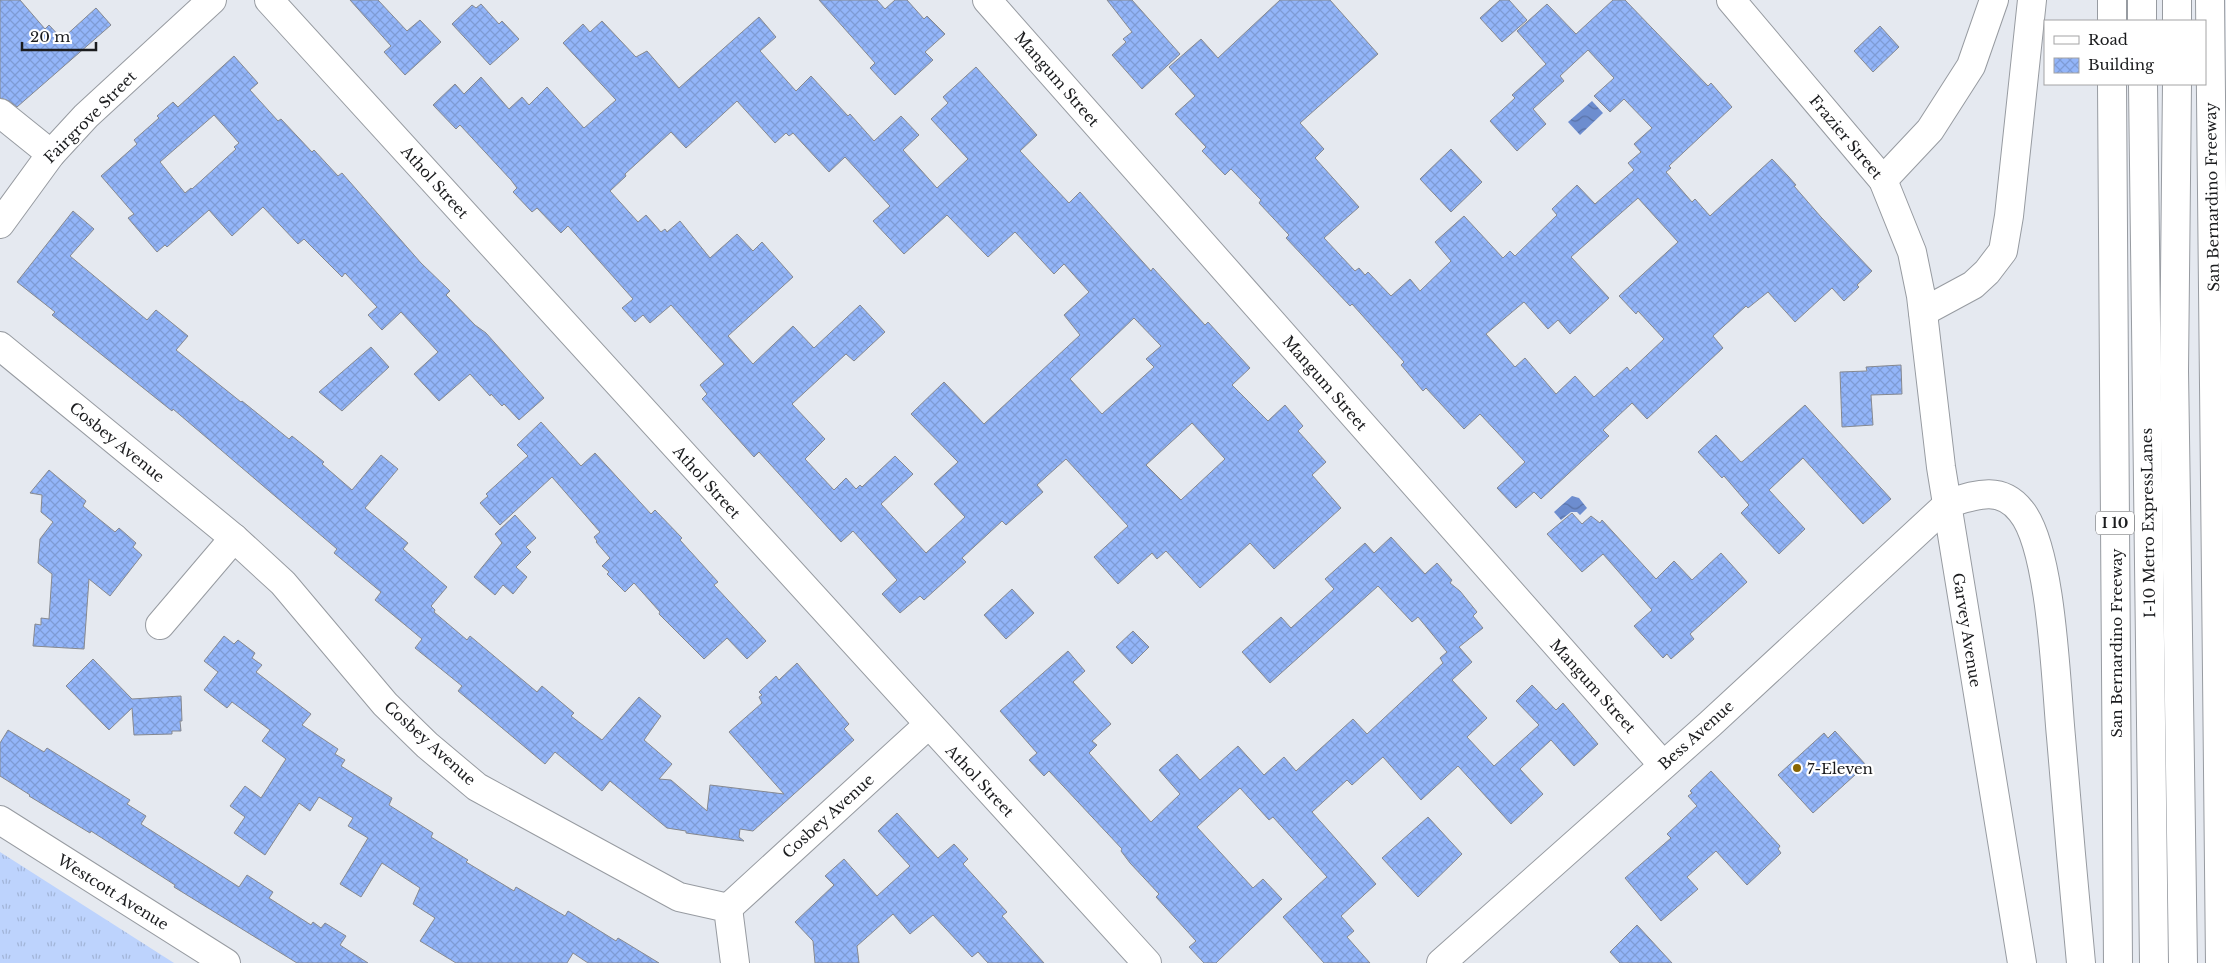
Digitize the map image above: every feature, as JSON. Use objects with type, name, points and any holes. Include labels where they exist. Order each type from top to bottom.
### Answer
[{"type":"main road","name":"Fairgrove Street","points":[[0,224],[50,154],[86,116],[212,0]]},
{"type":"main road","name":"Athol Street","points":[[269,0],[1147,963]]},
{"type":"main road","name":"Mangum Street","points":[[987,0],[1663,765]]},
{"type":"main road","name":"Frazier Street","points":[[1731,0],[1882,180],[1912,252],[1922,304]]},
{"type":"main road","points":[[1882,180],[1930,130],[1971,66],[1994,0]]},
{"type":"main road","points":[[1922,304],[1973,284],[1987,272],[2003,251],[2009,216],[2032,0]]},
{"type":"main road","points":[[2112,0],[2112,20]]},
{"type":"main road","points":[[2142,0],[2142,20]]},
{"type":"main road","points":[[2177,0],[2177,20]]},
{"type":"main road","name":"San Bernardino Freeway","points":[[2210,0],[2220,963]]},
{"type":"main road","name":"San Bernardino Freeway","points":[[2112,85],[2118,963]]},
{"type":"main road","name":"I-10 Metro ExpressLanes","points":[[2143,85],[2154,963]]},
{"type":"main road","points":[[2177,85],[2174,371],[2183,963]]},
{"type":"main road","points":[[0,113],[50,154]]},
{"type":"main road","name":"Garvey Avenue","points":[[1922,304],[1941,467],[1949,503],[1959,583],[2022,963]]},
{"type":"main road","name":"Cosbey Avenue","points":[[0,346],[234,538],[283,583],[385,704],[428,745],[477,786],[679,898],[728,908],[928,725]]},
{"type":"main road","points":[[1949,503],[1981,493],[2006,497],[2021,510],[2031,528],[2037,547],[2050,618],[2082,963]]},
{"type":"main road","name":"Bess Avenue","points":[[1440,963],[1663,765],[1949,503]]},
{"type":"main road","points":[[160,625],[234,538]]},
{"type":"main road","name":"Westcott Avenue","points":[[0,820],[226,963]]},
{"type":"main road","points":[[728,908],[735,963]]},
{"type":"green space","points":[[0,852],[174,963],[0,963]]},
{"type":"water","points":[[1592,101],[1603,113],[1580,135],[1568,122]]},
{"type":"water","points":[[1572,496],[1579,498],[1587,508],[1580,515],[1577,512],[1571,512],[1561,520],[1554,512]]},
{"type":"building","points":[[0,0],[20,0],[45,29],[49,25],[62,39],[96,8],[111,25],[17,107],[9,101],[0,98]]},
{"type":"building","points":[[350,0],[378,0],[407,31],[420,20],[441,42],[405,75],[384,52],[391,46]]},
{"type":"building","points":[[819,0],[877,0],[885,9],[895,0],[907,0],[924,19],[927,16],[945,34],[925,52],[933,60],[895,95],[870,68],[875,63]]},
{"type":"building","points":[[1107,0],[1132,0],[1180,54],[1142,89],[1112,55],[1126,42],[1123,39],[1132,32]]},
{"type":"building","points":[[1280,0],[1330,0],[1378,54],[1300,123],[1324,149],[1315,158],[1359,207],[1324,238],[1355,271],[1359,268],[1365,275],[1368,272],[1391,296],[1410,279],[1420,291],[1451,261],[1435,242],[1464,216],[1503,258],[1510,251],[1515,256],[1557,215],[1552,209],[1577,185],[1595,204],[1634,170],[1628,163],[1641,152],[1634,144],[1652,128],[1624,99],[1610,112],[1594,96],[1614,78],[1588,50],[1560,76],[1564,81],[1533,109],[1546,124],[1517,151],[1490,121],[1515,98],[1512,95],[1546,64],[1517,31],[1547,4],[1576,34],[1613,0],[1625,0],[1708,86],[1711,83],[1732,107],[1669,166],[1671,168],[1666,172],[1692,202],[1695,199],[1710,216],[1772,159],[1796,185],[1794,186],[1821,217],[1872,271],[1844,301],[1832,288],[1795,322],[1768,292],[1748,308],[1746,306],[1713,336],[1723,348],[1647,419],[1632,403],[1603,430],[1609,436],[1541,499],[1534,492],[1516,508],[1497,488],[1525,462],[1480,414],[1464,429],[1426,388],[1423,391],[1401,365],[1404,362],[1352,304],[1350,306],[1286,238],[1289,235],[1259,203],[1261,200],[1231,169],[1225,175],[1202,151],[1206,147],[1175,114],[1195,96],[1169,67],[1201,39],[1218,58]],"holes":[[[1638,198],[1678,242],[1619,296],[1636,314],[1638,311],[1664,339],[1630,371],[1627,367],[1594,397],[1575,376],[1556,394],[1525,358],[1515,367],[1486,334],[1524,302],[1548,329],[1558,320],[1570,334],[1609,298],[1571,257]]]},
{"type":"building","points":[[1500,0],[1509,0],[1527,20],[1502,42],[1480,18]]},
{"type":"building","points":[[481,4],[499,24],[502,21],[519,39],[490,65],[452,24],[472,5],[476,8]]},
{"type":"building","points":[[759,17],[776,37],[760,51],[796,91],[811,76],[848,116],[850,114],[874,141],[901,116],[919,135],[903,150],[937,188],[968,159],[931,119],[948,103],[943,97],[976,67],[1037,135],[1020,151],[1069,203],[1080,192],[1151,271],[1153,268],[1205,325],[1208,322],[1250,368],[1232,385],[1268,421],[1285,405],[1303,426],[1298,431],[1326,462],[1312,475],[1341,508],[1274,569],[1250,543],[1200,588],[1166,551],[1157,559],[1152,553],[1118,584],[1094,557],[1128,526],[1066,459],[1037,485],[1043,492],[1006,525],[1002,521],[962,558],[966,562],[924,600],[920,596],[900,613],[882,594],[897,580],[853,531],[841,542],[759,452],[754,457],[702,399],[707,394],[700,385],[724,364],[671,305],[650,323],[643,315],[635,322],[622,308],[633,299],[568,226],[561,233],[537,208],[532,212],[513,192],[517,188],[511,180],[460,125],[456,129],[433,105],[455,84],[464,94],[481,77],[509,109],[522,97],[529,105],[547,87],[584,128],[616,100],[563,43],[583,24],[590,32],[602,21],[636,57],[647,51],[679,88]],"holes":[[[737,101],[775,143],[786,133],[789,136],[793,133],[829,172],[845,157],[890,206],[873,221],[904,254],[947,215],[988,257],[1015,232],[1054,274],[1064,264],[1089,292],[1064,315],[1080,335],[984,424],[944,382],[911,414],[958,462],[934,484],[965,517],[926,553],[881,504],[913,474],[895,456],[862,487],[860,485],[856,489],[846,478],[834,490],[805,459],[825,439],[792,404],[846,354],[854,361],[885,332],[860,305],[814,348],[793,326],[753,364],[728,336],[793,277],[762,242],[753,251],[737,234],[710,258],[680,221],[667,232],[665,229],[661,232],[646,215],[638,222],[610,191],[626,176],[625,174],[671,132],[686,148]],[[1134,318],[1161,346],[1146,359],[1154,367],[1102,414],[1070,379]],[[1192,423],[1225,459],[1181,500],[1146,465]]]},
{"type":"building","points":[[1880,26],[1899,47],[1873,72],[1854,51]]},
{"type":"building","points":[[234,56],[258,83],[250,90],[278,121],[281,119],[338,176],[342,173],[421,263],[450,291],[446,295],[475,325],[486,333],[544,398],[519,420],[504,404],[502,406],[491,394],[490,396],[470,374],[439,401],[414,374],[438,352],[401,312],[382,330],[368,315],[377,307],[345,273],[342,277],[304,239],[298,244],[263,207],[232,236],[209,210],[167,247],[165,245],[157,252],[128,218],[134,214],[101,176],[137,144],[134,140],[159,118],[157,116],[173,102],[178,107]],"holes":[[[214,115],[239,143],[234,147],[236,149],[192,189],[185,193],[160,162]]]},
{"type":"building","points":[[1451,149],[1482,182],[1451,212],[1420,179]]},
{"type":"building","points":[[73,211],[94,229],[70,256],[147,320],[156,310],[188,336],[176,350],[241,402],[289,439],[292,436],[324,462],[322,464],[352,490],[381,455],[398,469],[365,508],[408,543],[403,549],[447,587],[431,606],[435,610],[434,612],[467,640],[470,636],[537,692],[542,686],[574,713],[571,716],[602,740],[639,697],[661,716],[644,740],[672,764],[659,779],[671,780],[707,811],[710,785],[784,794],[729,732],[762,703],[759,697],[762,695],[759,692],[776,676],[779,680],[797,663],[849,724],[844,729],[854,740],[753,831],[740,829],[739,837],[744,841],[686,833],[686,831],[667,828],[610,781],[602,791],[555,752],[545,764],[458,691],[462,686],[415,648],[422,639],[375,600],[381,592],[334,553],[337,549],[173,409],[172,411],[52,315],[55,312],[17,282]]},
{"type":"building","points":[[371,347],[389,367],[342,411],[319,392]]},
{"type":"building","points":[[1901,365],[1902,394],[1871,395],[1873,425],[1842,427],[1840,372],[1867,371],[1866,367]]},
{"type":"building","points":[[1805,405],[1891,499],[1863,524],[1803,458],[1769,490],[1805,529],[1779,554],[1741,513],[1749,505],[1724,476],[1722,478],[1698,452],[1716,435],[1741,462]]},
{"type":"building","points":[[541,422],[581,466],[595,453],[651,514],[655,510],[682,538],[680,540],[718,582],[714,585],[766,641],[747,659],[727,638],[704,659],[659,614],[660,612],[634,583],[625,592],[607,574],[609,572],[602,566],[610,558],[594,537],[600,532],[552,477],[500,525],[480,503],[488,496],[486,494],[528,456],[517,445]]},
{"type":"building","points":[[49,470],[86,501],[83,506],[115,532],[119,528],[136,543],[133,547],[142,555],[110,596],[89,579],[84,649],[33,646],[35,624],[41,625],[41,618],[49,619],[52,574],[38,563],[40,539],[53,522],[41,512],[42,495],[30,493]]},
{"type":"building","points":[[1572,513],[1582,524],[1591,516],[1600,523],[1602,520],[1656,579],[1674,561],[1692,580],[1721,553],[1747,582],[1690,634],[1694,639],[1671,659],[1667,654],[1663,658],[1634,626],[1652,610],[1603,554],[1582,572],[1547,534]]},
{"type":"building","points":[[515,515],[536,538],[526,547],[531,552],[516,567],[527,577],[513,594],[503,585],[495,595],[474,577],[502,543],[495,534]]},
{"type":"building","points":[[1391,537],[1425,574],[1437,563],[1452,580],[1450,583],[1460,591],[1477,612],[1473,616],[1483,628],[1459,647],[1472,662],[1452,680],[1487,718],[1467,737],[1494,766],[1539,725],[1516,701],[1532,685],[1556,710],[1563,703],[1598,744],[1574,766],[1551,740],[1520,769],[1543,794],[1511,824],[1458,766],[1421,800],[1383,757],[1352,785],[1347,780],[1312,812],[1376,884],[1341,916],[1354,931],[1347,937],[1370,963],[1324,963],[1283,917],[1327,877],[1273,817],[1269,820],[1240,788],[1197,827],[1253,888],[1263,879],[1282,899],[1216,963],[1204,963],[1189,947],[1196,941],[1156,897],[1159,894],[1130,863],[1121,851],[1122,849],[1049,771],[1044,776],[1029,760],[1037,753],[1000,711],[1068,651],[1085,671],[1073,682],[1111,724],[1092,741],[1097,745],[1089,753],[1151,822],[1180,794],[1159,770],[1177,754],[1200,780],[1238,746],[1264,775],[1284,757],[1296,771],[1353,719],[1367,734],[1443,663],[1440,658],[1447,652],[1418,617],[1412,622],[1378,586],[1270,683],[1242,652],[1281,617],[1291,628],[1334,589],[1325,579],[1365,543],[1374,553]]},
{"type":"building","points":[[1012,589],[1034,613],[1006,639],[984,615]]},
{"type":"building","points":[[1133,631],[1149,647],[1132,664],[1116,647]]},
{"type":"building","points":[[224,636],[234,644],[238,640],[255,653],[252,658],[262,665],[256,672],[311,714],[302,725],[338,749],[335,754],[345,760],[341,766],[392,798],[389,805],[433,833],[431,837],[468,860],[466,862],[514,891],[516,887],[565,916],[568,911],[616,941],[618,938],[659,963],[588,963],[573,953],[567,963],[456,963],[420,941],[435,918],[413,904],[420,888],[382,863],[361,897],[340,884],[368,838],[348,826],[353,818],[319,797],[310,811],[299,803],[265,855],[234,833],[245,817],[230,806],[245,786],[261,798],[286,759],[262,741],[270,730],[232,702],[227,708],[204,690],[218,672],[204,661]]},
{"type":"building","points":[[93,659],[132,699],[181,696],[181,731],[172,731],[172,734],[134,735],[132,708],[109,730],[66,686]]},
{"type":"building","points":[[8,730],[44,752],[47,748],[130,800],[127,804],[146,816],[141,824],[239,887],[247,875],[273,892],[269,898],[311,925],[313,922],[321,928],[325,923],[346,936],[340,945],[368,963],[297,963],[174,887],[175,885],[91,831],[90,833],[29,796],[0,776],[0,743]]},
{"type":"building","points":[[1835,731],[1866,765],[1813,813],[1778,775],[1824,733],[1828,738]]},
{"type":"building","points":[[1711,771],[1780,846],[1778,849],[1781,853],[1747,885],[1716,851],[1687,877],[1698,889],[1661,921],[1625,878],[1671,838],[1667,834],[1697,806],[1688,796],[1692,793],[1690,791]]},
{"type":"building","points":[[897,813],[938,858],[954,844],[968,859],[963,864],[1007,912],[1002,916],[1044,963],[988,963],[978,952],[972,957],[933,915],[910,934],[893,914],[857,946],[859,963],[815,963],[813,941],[795,922],[834,885],[825,876],[844,859],[877,896],[910,866],[878,831]]},
{"type":"building","points":[[1428,817],[1462,854],[1418,897],[1382,858]]},
{"type":"building","points":[[1637,925],[1672,963],[1620,963],[1610,952]]},
{"type":"place","name":"7-Eleven","points":[[1797,768]]}]
